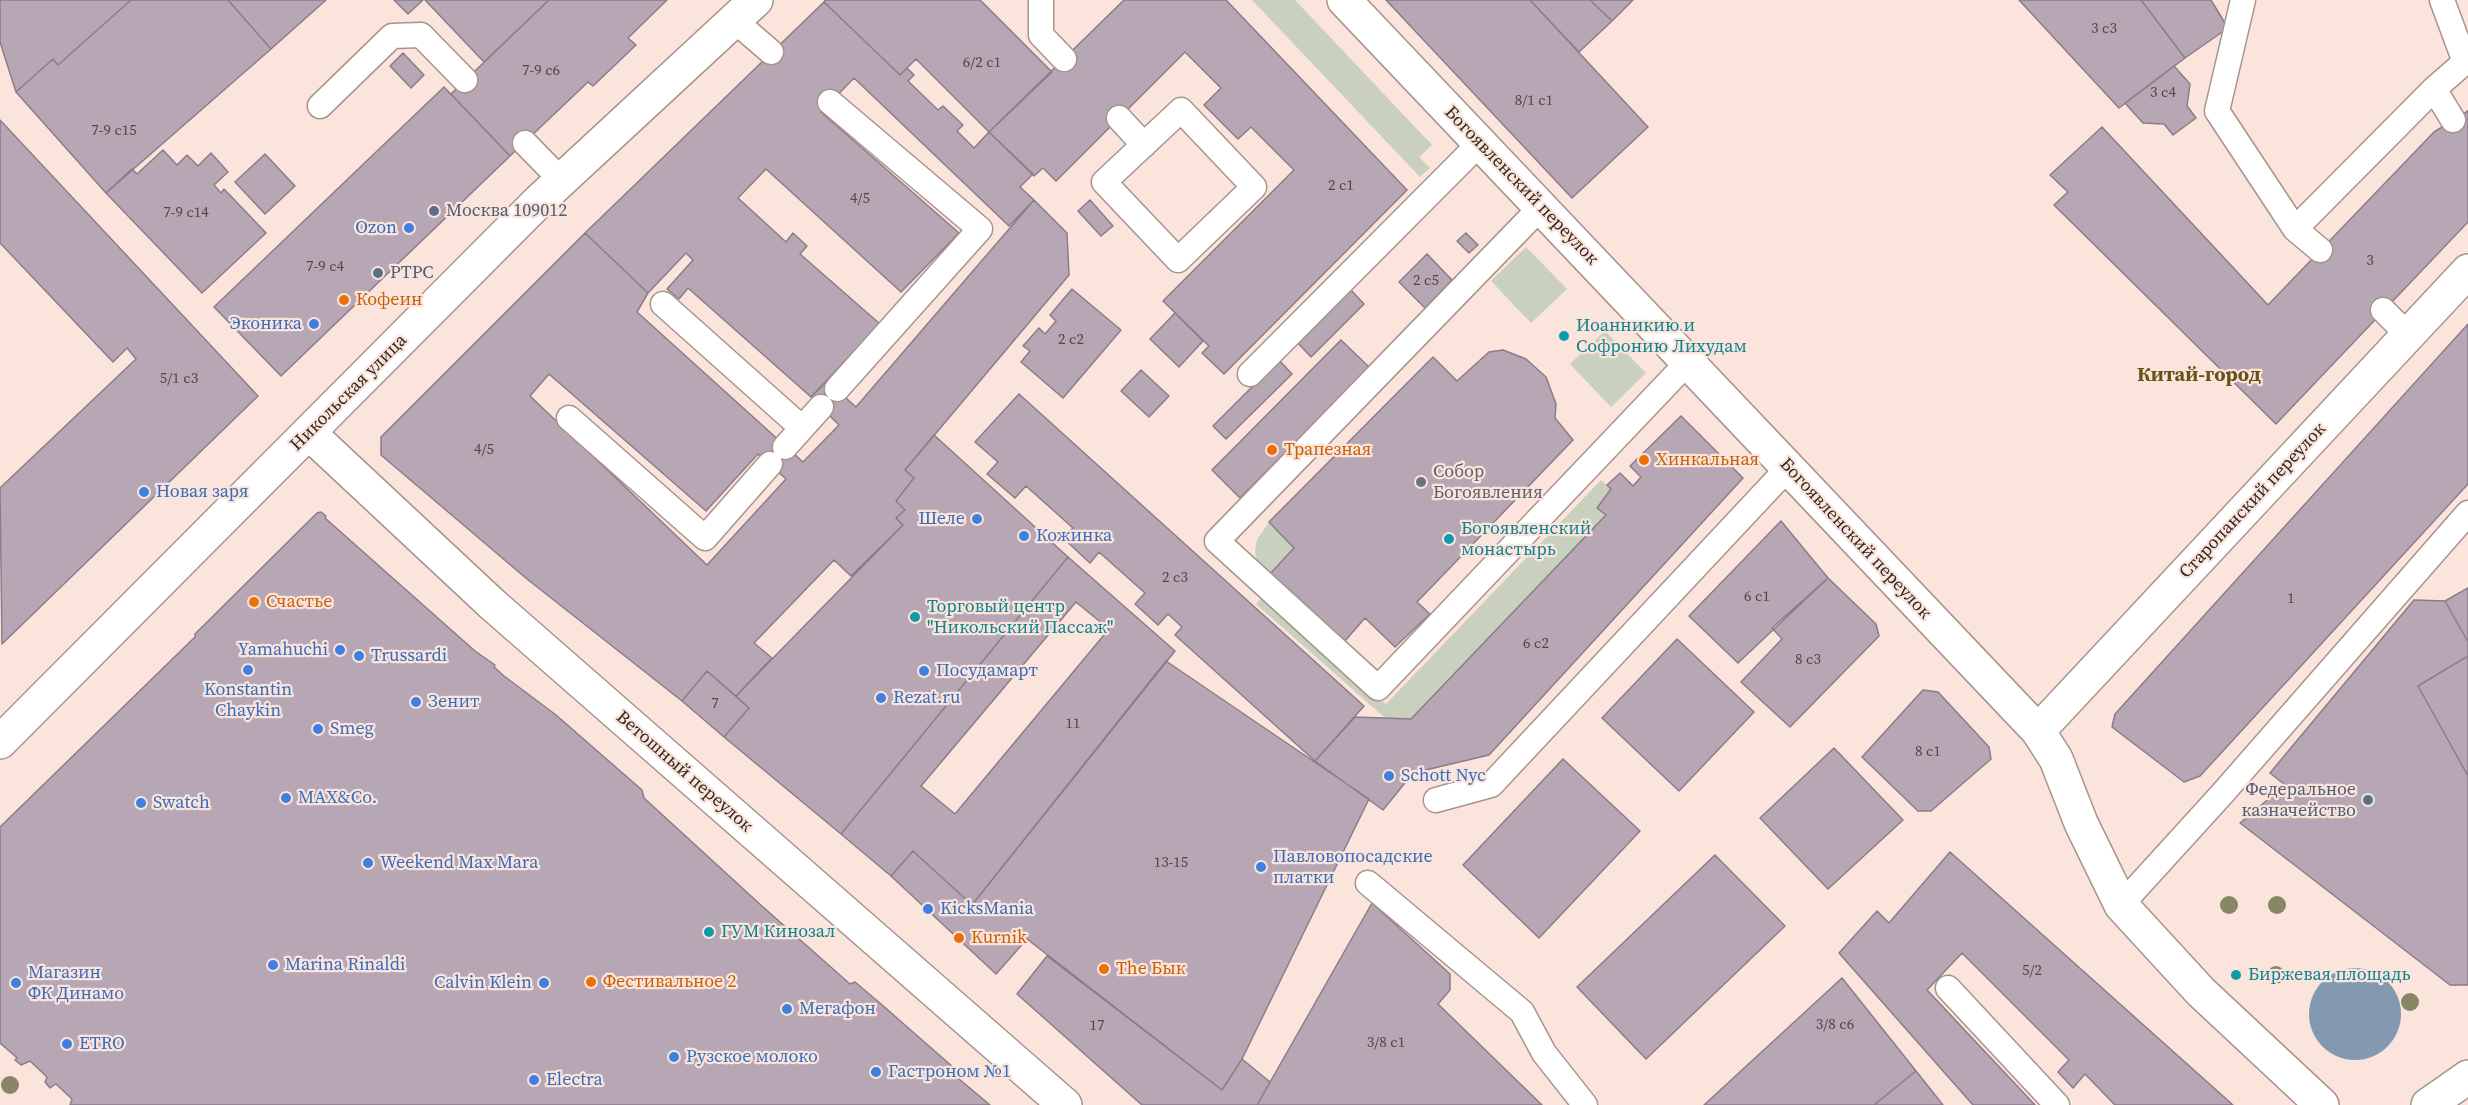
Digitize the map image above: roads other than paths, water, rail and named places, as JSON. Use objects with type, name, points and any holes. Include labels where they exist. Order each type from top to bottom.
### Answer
[{"type":"street","name":"Богоявленский переулок","points":[[1344,0],[2038,731],[2056,759],[2080,823],[2121,905],[2201,992],[2322,1105]]},
{"type":"street","name":"Никольская улица","points":[[0,742],[561,180],[746,10]]},
{"type":"street","name":"Старопанский переулок","points":[[2038,731],[2468,271]]},
{"type":"street","name":"Ветошный переулок","points":[[309,433],[492,604],[1065,1105]]},
{"type":"street","points":[[2428,1105],[2468,1077]]},
{"type":"lane","points":[[1041,0],[1041,35],[1064,59]]},
{"type":"lane","points":[[2243,0],[2217,111],[2295,229],[2320,250]]},
{"type":"lane","points":[[2295,229],[2434,89],[2465,62],[2442,0]]},
{"type":"lane","points":[[746,10],[771,52]]},
{"type":"lane","points":[[320,106],[392,36],[420,35],[465,80]]},
{"type":"lane","points":[[2434,89],[2453,120]]},
{"type":"lane","points":[[830,102],[980,229],[837,389]]},
{"type":"lane","points":[[1181,110],[1254,187],[1178,260],[1104,182],[1144,145],[1181,110]]},
{"type":"lane","points":[[1119,118],[1144,145]]},
{"type":"lane","points":[[525,143],[561,180]]},
{"type":"lane","points":[[1250,374],[1480,144]]},
{"type":"lane","points":[[1540,207],[1217,541],[1378,688],[1688,362]]},
{"type":"lane","points":[[663,304],[802,428]]},
{"type":"lane","points":[[2383,310],[2408,335]]},
{"type":"lane","points":[[569,418],[705,538],[821,407]]},
{"type":"lane","points":[[1436,800],[1491,785],[1788,468]]},
{"type":"lane","points":[[2121,905],[2465,522]]},
{"type":"lane","points":[[1368,883],[1522,1012],[1544,1053],[1585,1105]]},
{"type":"lane","points":[[1948,988],[2057,1105]]},
{"type":"water","points":[[2355,968],[2373,972],[2387,982],[2397,996],[2401,1014],[2397,1032],[2387,1046],[2373,1056],[2355,1060],[2337,1056],[2323,1046],[2313,1032],[2309,1014],[2313,996],[2323,982],[2337,972]]},
{"type":"place","name":"Москва 109012","points":[[434,211]]},
{"type":"place","name":"Ozon","points":[[409,228]]},
{"type":"place","name":"РТРС","points":[[378,273]]},
{"type":"place","name":"Кофеин","points":[[344,300]]},
{"type":"place","name":"Эконика","points":[[314,324]]},
{"type":"place","name":"Иоанникию и Софронию Лихудам","points":[[1564,336]]},
{"type":"place","name":"Трапезная","points":[[1272,450]]},
{"type":"place","name":"Хинкальная","points":[[1644,460]]},
{"type":"place","name":"Собор Богоявления","points":[[1421,482]]},
{"type":"place","name":"Новая заря","points":[[144,492]]},
{"type":"place","name":"Шеле","points":[[977,519]]},
{"type":"place","name":"Кожинка","points":[[1024,536]]},
{"type":"place","name":"Богоявленский монастырь","points":[[1449,539]]},
{"type":"place","name":"Счастье","points":[[254,602]]},
{"type":"place","name":"Торговый центр \"Никольский Пассаж\"","points":[[915,617]]},
{"type":"place","name":"Yamahuchi","points":[[340,650]]},
{"type":"place","name":"Trussardi","points":[[359,656]]},
{"type":"place","name":"Konstantin Chaykin","points":[[248,670]]},
{"type":"place","name":"Посудамарт","points":[[924,671]]},
{"type":"place","name":"Rezat.ru","points":[[881,698]]},
{"type":"place","name":"Зенит","points":[[416,702]]},
{"type":"place","name":"Smeg","points":[[318,729]]},
{"type":"place","name":"Schott Nyc","points":[[1389,776]]},
{"type":"place","name":"MAX&Co.","points":[[286,798]]},
{"type":"place","name":"Федеральное казначейство","points":[[2368,800]]},
{"type":"place","name":"Swatch","points":[[141,803]]},
{"type":"place","name":"Weekend Max Mara","points":[[368,863]]},
{"type":"place","name":"Павловопосадские платки","points":[[1261,867]]},
{"type":"place","name":"KicksMania","points":[[928,909]]},
{"type":"place","name":"ГУМ Кинозал","points":[[709,932]]},
{"type":"place","name":"Kurnik","points":[[959,938]]},
{"type":"place","name":"Marina Rinaldi","points":[[273,965]]},
{"type":"place","name":"The Бык","points":[[1104,969]]},
{"type":"place","name":"Биржевая площадь","points":[[2236,975]]},
{"type":"place","name":"Фестивальное 2","points":[[591,982]]},
{"type":"place","name":"Магазин ФК Динамо","points":[[16,983]]},
{"type":"place","name":"Calvin Klein","points":[[544,983]]},
{"type":"place","name":"Мегафон","points":[[787,1009]]},
{"type":"place","name":"ETRO","points":[[67,1044]]},
{"type":"place","name":"Рузское молоко","points":[[674,1057]]},
{"type":"place","name":"Гастроном №1","points":[[876,1072]]},
{"type":"place","name":"Electra","points":[[534,1080]]},
{"type":"district","name":"Китай-город","points":[[2199,376]]}]
